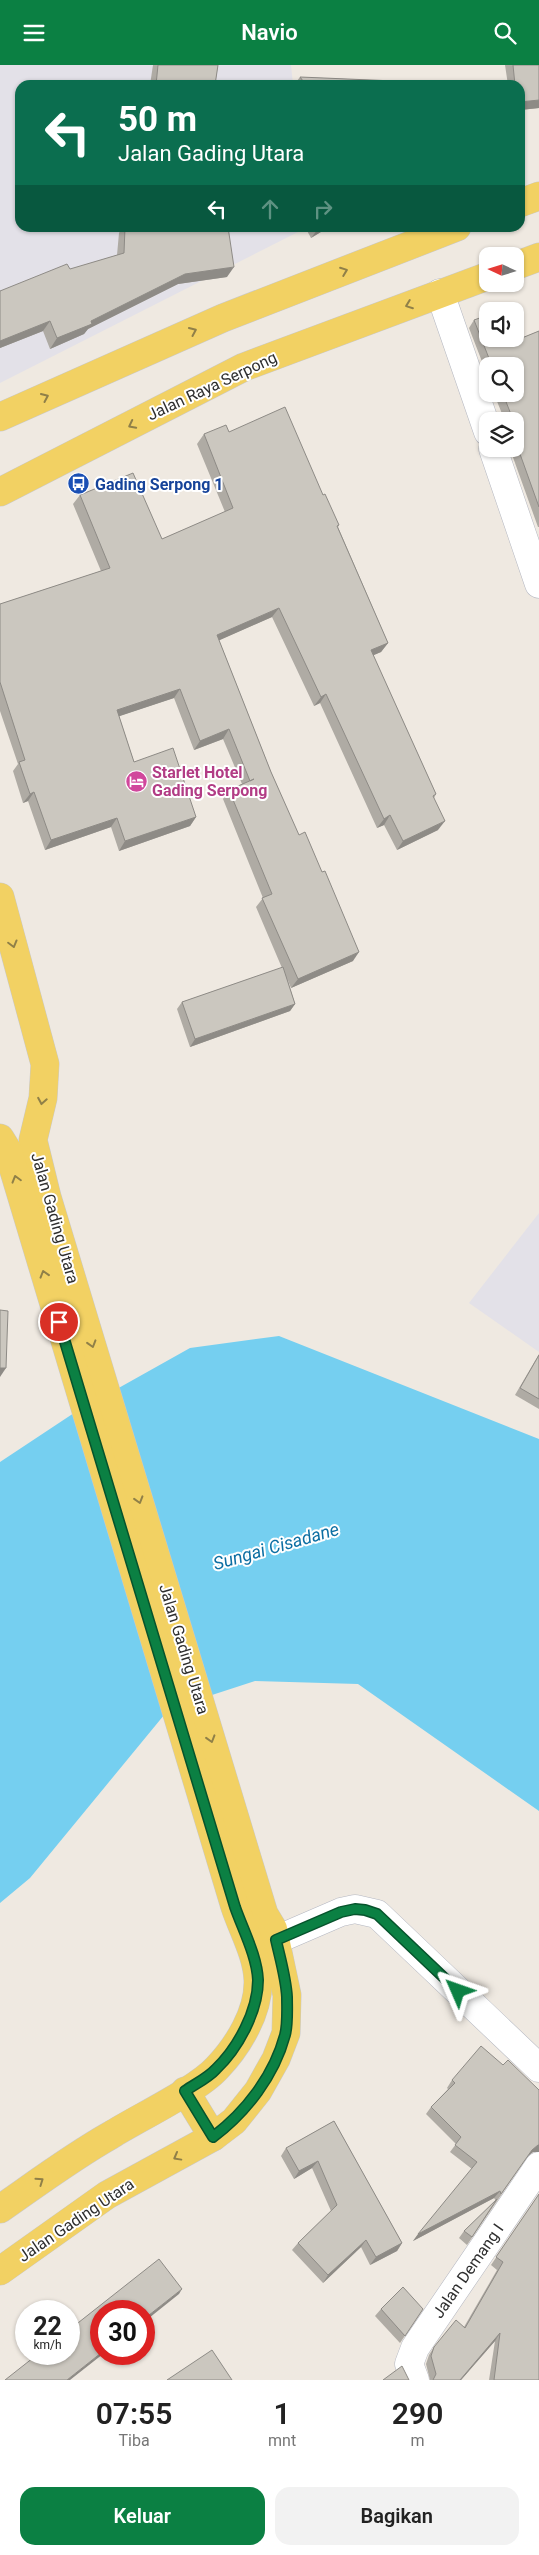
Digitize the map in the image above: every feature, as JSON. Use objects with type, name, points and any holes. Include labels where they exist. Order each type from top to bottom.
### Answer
[{"type":"main road","points":[[525,201],[539,196]]},
{"type":"main road","points":[[0,417],[223,318],[444,232]]},
{"type":"main road","points":[[524,263],[539,257]]},
{"type":"main road","name":"Jalan Raya Serpong","points":[[0,492],[244,367],[479,279]]},
{"type":"main road","name":"Jalan Gading Utara","points":[[0,897],[45,1064],[43,1098],[33,1140],[36,1203],[235,1907],[258,1980],[256,1997],[250,2017],[233,2048],[216,2069],[185,2091],[83,2151],[0,2209]]},
{"type":"main road","name":"Jalan Gading Utara","points":[[0,1138],[36,1203],[264,1914],[273,1929],[287,1995],[286,2033],[276,2059],[258,2091],[234,2121],[213,2137],[107,2195],[0,2271]]},
{"type":"main road","points":[[185,2091],[213,2137]]},
{"type":"street","points":[[440,293],[481,412]]},
{"type":"street","points":[[496,457],[539,584]]},
{"type":"street","points":[[276,1940],[341,1912],[355,1909],[377,1914],[539,2068]]},
{"type":"street","name":"Jalan Demang I","points":[[414,2380],[409,2364],[415,2348],[539,2166]]},
{"type":"shaded area","points":[[0,65],[291,65],[292,80],[15,80],[15,232],[298,232],[0,383]]},
{"type":"shaded area","points":[[539,1213],[539,1352],[469,1303]]},
{"type":"water","name":"Sungai Cisadane","points":[[279,1336],[539,1439],[539,1811],[358,1684],[255,1681],[169,1709],[30,1878],[0,1903],[0,1462],[74,1413],[190,1348]]},
{"type":"building","points":[[158,65],[218,65],[216,80],[156,80]]},
{"type":"building","points":[[513,65],[539,65],[539,100],[525,101],[525,80],[514,80]]},
{"type":"building","points":[[300,77],[371,80],[302,80]]},
{"type":"building","points":[[125,232],[229,232],[234,267],[185,274],[91,321],[92,324],[57,338],[50,321],[0,341],[0,291],[67,264],[70,269],[124,253]]},
{"type":"building","points":[[479,318],[479,333],[474,320]]},
{"type":"building","points":[[539,331],[539,507],[521,457],[524,457],[524,412],[510,412],[506,402],[524,402],[524,357],[488,357],[485,347],[524,347],[524,337]]},
{"type":"building","points":[[285,407],[323,495],[325,494],[339,525],[337,526],[388,643],[371,650],[436,794],[433,796],[445,821],[403,841],[390,815],[384,819],[326,694],[321,697],[279,608],[217,635],[271,772],[299,835],[305,832],[322,872],[325,871],[359,952],[298,979],[262,898],[272,894],[229,790],[250,781],[229,729],[200,741],[180,689],[117,710],[134,762],[173,748],[196,817],[125,841],[117,818],[51,840],[34,792],[30,794],[19,762],[25,760],[0,682],[0,604],[110,568],[80,495],[133,473],[162,539],[233,508],[204,434],[226,425],[229,432]]},
{"type":"building","points":[[283,967],[295,1004],[195,1039],[182,1002]]},
{"type":"building","points":[[0,1310],[8,1311],[6,1368],[0,1368]]},
{"type":"building","points":[[539,1355],[539,1399],[520,1388]]},
{"type":"building","points":[[481,2046],[503,2065],[508,2060],[539,2090],[539,2145],[532,2150],[501,2194],[500,2191],[418,2234],[477,2162],[455,2145],[461,2137],[431,2107],[455,2083],[452,2080]]},
{"type":"building","points":[[334,2121],[402,2243],[376,2257],[366,2240],[328,2275],[298,2243],[337,2205],[318,2161],[299,2171],[286,2148]]},
{"type":"building","points":[[539,2194],[539,2380],[494,2380],[500,2333],[460,2380],[433,2380],[436,2374],[431,2356],[434,2347],[456,2320],[465,2328],[503,2262],[496,2257]]},
{"type":"building","points":[[497,2199],[472,2237],[464,2231]]},
{"type":"building","points":[[159,2259],[182,2289],[155,2310],[155,2300],[107,2300]]},
{"type":"building","points":[[403,2287],[423,2309],[405,2336],[381,2309]]},
{"type":"building","points":[[90,2313],[90,2362],[67,2380],[5,2380],[24,2365],[80,2365],[80,2321]]},
{"type":"building","points":[[212,2350],[232,2380],[167,2380]]},
{"type":"building","points":[[402,2366],[409,2380],[383,2380]]},
{"type":"place","name":"Gading Serpong 1","points":[[79,484]]},
{"type":"place","name":"Starlet Hotel Gading Serpong","points":[[136,781]]},
{"type":"route","points":[[59,1322],[258,1980],[256,1997],[250,2017],[233,2048],[216,2069],[185,2091],[213,2137],[234,2121],[258,2091],[276,2059],[286,2033],[287,1995],[276,1940],[341,1912],[355,1909],[377,1914],[458,1991]]}]
